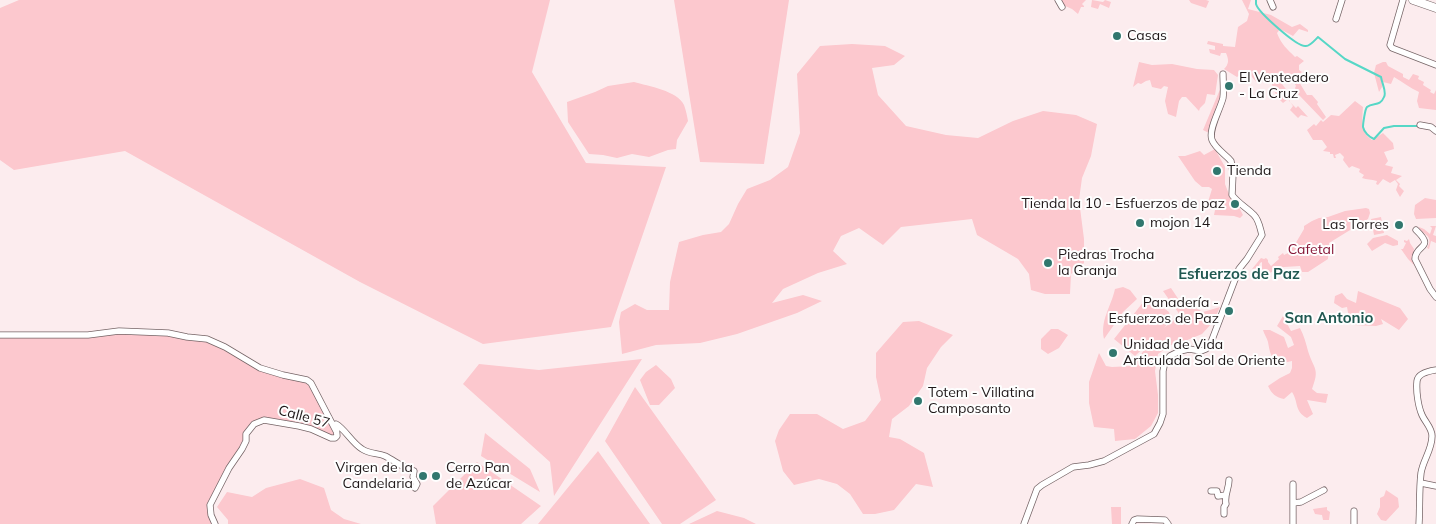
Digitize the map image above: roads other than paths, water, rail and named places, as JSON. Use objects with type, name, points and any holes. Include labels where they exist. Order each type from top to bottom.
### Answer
[{"type":"street","points":[[1058,0],[1062,6]]},
{"type":"street","points":[[1270,0],[1273,7]]},
{"type":"street","points":[[1336,19],[1342,0]]},
{"type":"street","points":[[1403,0],[1390,45],[1392,48],[1436,65]]},
{"type":"street","points":[[1413,0],[1436,8]]},
{"type":"street","points":[[1024,524],[1037,489],[1042,485],[1064,471],[1104,460],[1154,434],[1163,414],[1163,371],[1165,362],[1170,356],[1180,351],[1189,349],[1201,351],[1210,345],[1239,269],[1262,235],[1255,216],[1232,195],[1231,161],[1215,146],[1212,140],[1211,134],[1224,96],[1223,74]]},
{"type":"street","points":[[1420,125],[1431,127],[1436,131]]},
{"type":"street","points":[[1416,230],[1425,238],[1426,243],[1418,251],[1415,259],[1436,297]]},
{"type":"street","name":"Calle 57","points":[[0,335],[88,335],[119,331],[168,333],[207,339],[225,347],[260,368],[307,380],[311,383],[337,436],[331,438],[311,429],[278,422],[264,420],[254,424],[246,434],[246,440],[242,449],[229,468],[210,505],[211,515],[215,524]]},
{"type":"street","points":[[1419,524],[1424,462],[1430,450],[1432,436],[1418,402],[1417,380],[1419,376],[1433,370]]},
{"type":"street","points":[[336,431],[336,424],[363,450],[388,458],[400,466],[414,471],[413,477],[417,484],[416,488]]},
{"type":"street","points":[[1211,491],[1217,491],[1218,496],[1226,493],[1229,480]]},
{"type":"street","points":[[1293,484],[1293,524]]},
{"type":"street","points":[[1421,484],[1436,486]]},
{"type":"street","points":[[1221,486],[1226,488],[1224,514]]},
{"type":"street","points":[[1293,504],[1324,490]]},
{"type":"street","points":[[1354,511],[1354,524]]},
{"type":"street","points":[[1132,524],[1137,519],[1165,520],[1168,524]]},
{"type":"waterway","points":[[1256,0],[1258,8],[1279,29],[1295,41],[1308,46],[1318,37],[1345,59],[1381,77],[1385,95],[1380,102],[1367,107],[1365,113],[1363,127],[1369,136],[1374,139],[1384,128],[1418,126]]},
{"type":"place","name":"Casas","points":[[1117,36]]},
{"type":"place","name":"El Venteadero - La Cruz","points":[[1229,86]]},
{"type":"place","name":"Tienda","points":[[1217,171]]},
{"type":"place","name":"Tienda la 10 - Esfuerzos de paz","points":[[1235,204]]},
{"type":"place","name":"mojon 14","points":[[1140,223]]},
{"type":"place","name":"Las Torres","points":[[1399,225]]},
{"type":"place","name":"Piedras Trocha la Granja","points":[[1048,263]]},
{"type":"place","name":"Panadería - Esfuerzos de Paz","points":[[1229,311]]},
{"type":"place","name":"Unidad de Vida Articulada Sol de Oriente","points":[[1113,353]]},
{"type":"place","name":"Totem - Villatina Camposanto","points":[[918,401]]},
{"type":"place","name":"Virgen de la Candelaria","points":[[423,476]]},
{"type":"place","name":"Cerro Pan de Azúcar","points":[[436,476]]},
{"type":"district","name":"Esfuerzos de Paz","points":[[1239,274]]},
{"type":"district","name":"San Antonio","points":[[1329,318]]},
{"type":"park label","name":"Cafetal","points":[[1311,250]]}]
